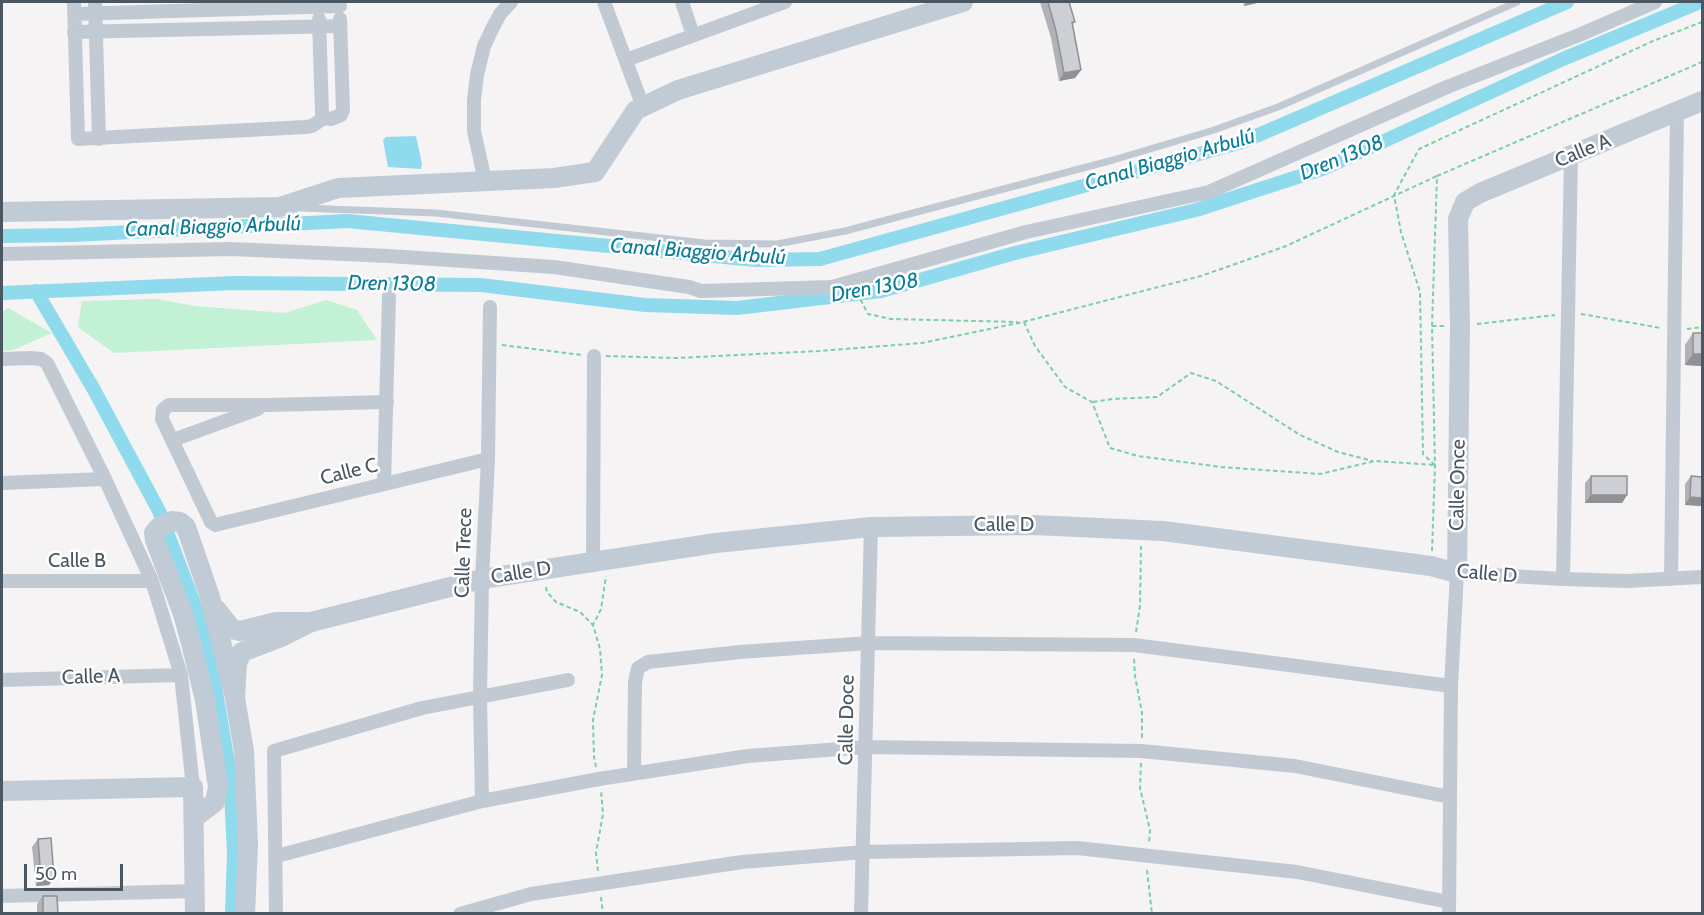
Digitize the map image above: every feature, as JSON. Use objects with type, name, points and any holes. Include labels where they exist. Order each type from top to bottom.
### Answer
[{"type":"street","points":[[485,181],[474,131],[477,75],[484,46],[500,14],[511,2]]},
{"type":"street","points":[[604,2],[639,96]]},
{"type":"street","points":[[682,2],[693,35]]},
{"type":"street","points":[[626,60],[693,35],[757,6],[785,2]]},
{"type":"street","points":[[2,212],[280,207],[338,188],[554,178],[595,172],[636,110],[678,90],[963,2]]},
{"type":"street","points":[[2,254],[231,249],[378,255],[554,267],[689,287],[702,291],[832,287],[1026,232],[1209,192],[1447,87],[1655,2]]},
{"type":"street","points":[[319,4],[321,108],[324,118]]},
{"type":"street","points":[[340,4],[343,110],[341,115],[331,119],[324,118],[312,126],[305,127],[78,139],[74,8],[340,4]]},
{"type":"street","points":[[95,8],[99,138]]},
{"type":"street","points":[[74,32],[340,26]]},
{"type":"street","name":"Calle A","points":[[1465,202],[1479,193],[1702,101]]},
{"type":"street","points":[[1671,579],[1677,112]]},
{"type":"street","points":[[1563,579],[1571,156]]},
{"type":"street","name":"Calle Once","points":[[1449,908],[1451,686],[1457,573],[1460,325],[1458,219],[1465,202]]},
{"type":"street","points":[[384,484],[389,296]]},
{"type":"street","name":"Calle Trece","points":[[482,801],[480,697],[482,579],[488,459],[490,307]]},
{"type":"street","points":[[594,356],[600,560]]},
{"type":"street","points":[[2,358],[41,359],[47,363],[105,479],[152,581],[181,675],[193,787],[195,914]]},
{"type":"street","points":[[268,405],[173,440],[162,419],[165,408],[170,405],[387,402]]},
{"type":"street","points":[[198,405],[205,416],[202,429]]},
{"type":"street","name":"Calle C","points":[[173,440],[211,522],[219,525],[488,459]]},
{"type":"street","points":[[2,483],[105,479]]},
{"type":"street","points":[[194,818],[215,802],[218,787],[210,728],[199,673],[183,614],[154,533],[165,525],[180,522],[186,527],[210,597],[235,698],[243,751],[248,845],[244,914]]},
{"type":"street","name":"Calle D","points":[[235,698],[237,663],[242,652],[279,639],[311,622],[482,579],[716,543],[871,527],[1034,525],[1163,531],[1431,566],[1457,573],[1563,579],[1626,580],[1702,577]]},
{"type":"street","name":"Calle Doce","points":[[861,914],[871,527]]},
{"type":"street","name":"Calle B","points":[[2,581],[152,581]]},
{"type":"street","name":"Calle D","points":[[210,597],[227,624],[232,629],[240,631],[276,622],[311,622]]},
{"type":"street","points":[[634,773],[635,682],[638,668],[648,662],[740,652],[869,643],[1134,645],[1451,686]]},
{"type":"street","name":"Calle A","points":[[2,680],[181,675]]},
{"type":"street","points":[[276,914],[274,751],[422,708],[568,680]]},
{"type":"street","points":[[277,856],[482,801],[599,779],[748,756],[866,747],[1141,751],[1295,766],[1450,797]]},
{"type":"street","points":[[2,791],[193,787]]},
{"type":"street","points":[[460,914],[531,894],[742,862],[864,852],[1077,848],[1297,872],[1449,908]]},
{"type":"street","points":[[2,896],[195,891]]},
{"type":"lane","points":[[280,207],[436,213],[705,243],[777,244],[845,231],[1113,160],[1214,130],[1278,107],[1517,2]]},
{"type":"path","points":[[490,343],[594,356],[676,358],[922,343],[1023,322],[1201,276],[1286,246],[1437,176],[1702,62]]},
{"type":"path","points":[[1431,566],[1435,465],[1432,326],[1437,176]]},
{"type":"path","points":[[855,288],[868,314],[891,319],[1023,322]]},
{"type":"path","points":[[1023,322],[1035,346],[1065,387],[1092,402],[1157,398],[1191,373],[1216,381],[1300,435],[1338,452],[1375,461],[1435,465]]},
{"type":"path","points":[[1092,402],[1110,448],[1138,456],[1221,467],[1320,474],[1375,461]]},
{"type":"path","points":[[1140,531],[1140,606],[1134,645],[1135,676],[1142,713],[1140,788],[1150,830],[1146,874],[1152,914]]},
{"type":"path","points":[[593,625],[601,609],[600,560]]},
{"type":"path","points":[[544,569],[547,592],[556,602],[580,612],[593,625],[600,649],[602,675],[593,720],[594,757],[603,814],[596,853],[603,914]]},
{"type":"green space","points":[[156,299],[195,306],[285,313],[326,300],[357,310],[377,340],[114,353],[78,327],[82,301]]},
{"type":"green space","points":[[8,308],[52,333],[13,350],[2,351],[2,312]]},
{"type":"water","points":[[416,136],[421,169],[388,167],[383,140],[386,137]]},
{"type":"building","points":[[1048,2],[1069,2],[1075,22],[1072,22],[1081,70],[1064,73]]},
{"type":"building","points":[[1693,333],[1702,333],[1702,354],[1693,354]]},
{"type":"building","points":[[1591,476],[1627,476],[1627,495],[1591,495]]},
{"type":"building","points":[[1691,476],[1702,477],[1702,498],[1690,497]]},
{"type":"building","points":[[51,838],[54,877],[41,878],[38,839]]},
{"type":"building","points":[[43,896],[57,896],[58,914],[43,914]]},
{"type":"waterway","name":"Canal Biaggio Arbulú","points":[[2,236],[73,235],[347,221],[756,260],[820,259],[1242,142],[1567,2]]},
{"type":"waterway","name":"Dren 1308","points":[[2,293],[235,283],[481,285],[645,305],[737,308],[881,291],[1015,253],[1196,210],[1325,168],[1563,59],[1700,2]]},
{"type":"waterway","points":[[36,291],[93,388],[159,511],[197,611],[215,686],[230,774],[234,853],[232,914]]}]
